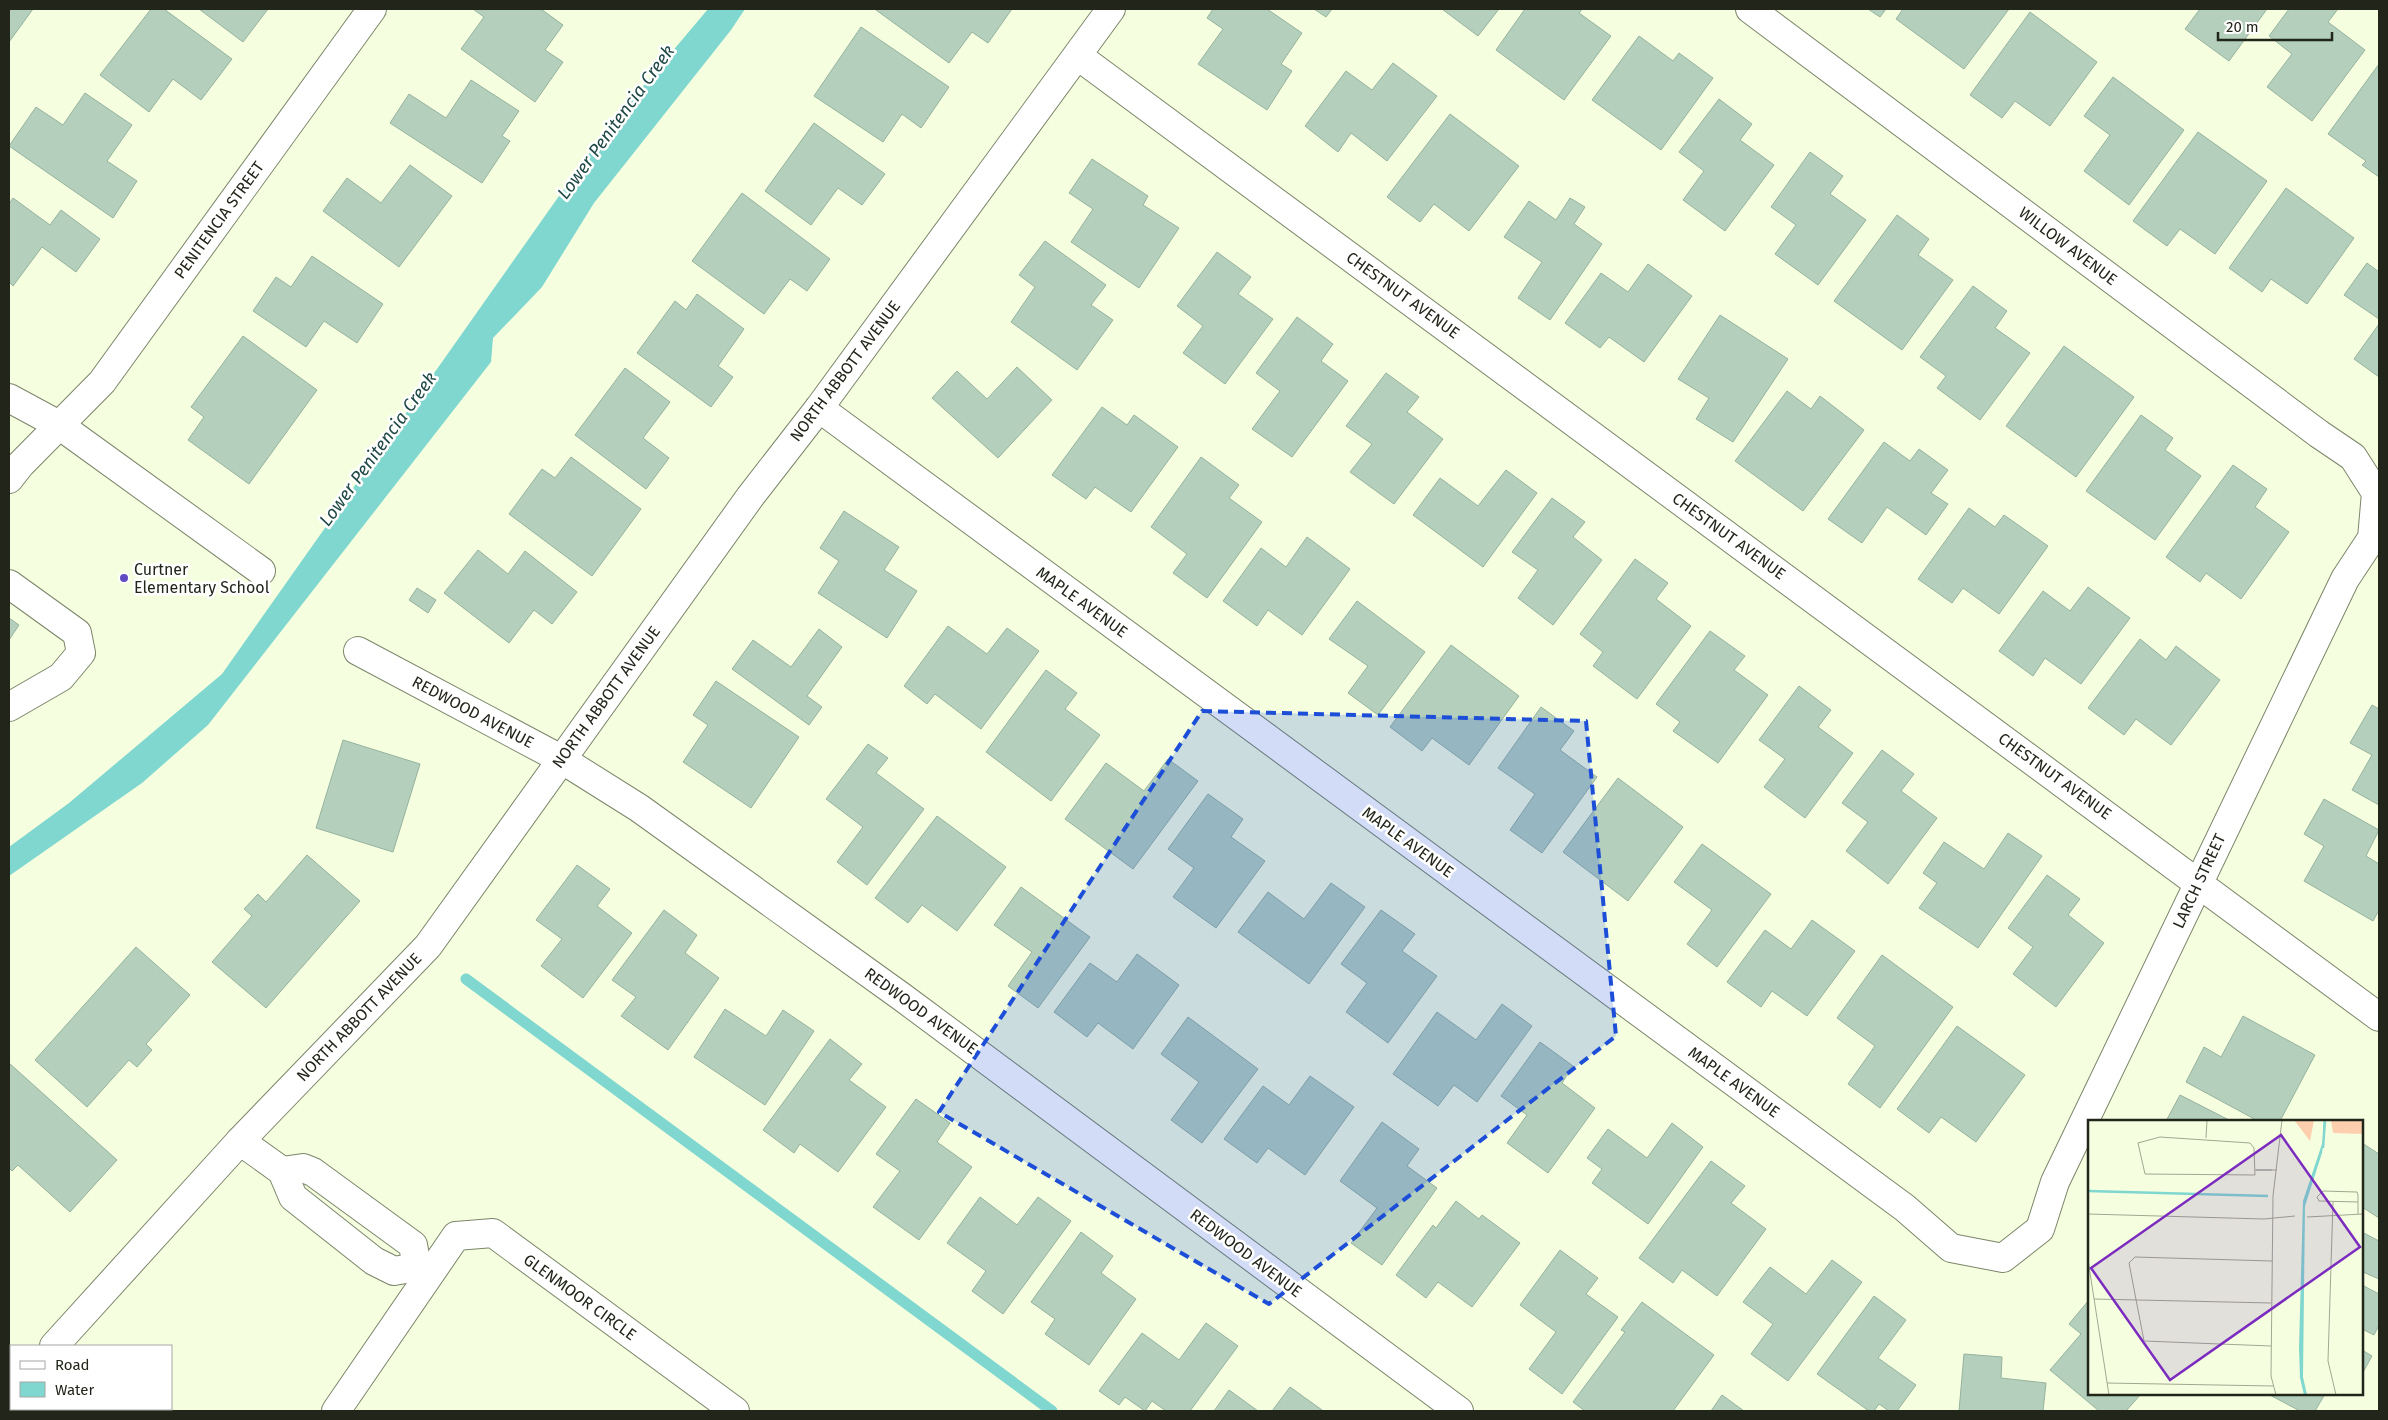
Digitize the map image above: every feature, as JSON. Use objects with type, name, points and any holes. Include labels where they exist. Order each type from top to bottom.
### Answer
[{"type":"street","name":"PENITENCIA STREET","points":[[9,479],[102,382],[372,9]]},
{"type":"street","name":"NORTH ABBOTT AVENUE","points":[[55,1345],[240,1141],[428,946],[750,497],[819,408],[1111,9]]},
{"type":"street","name":"WILLOW AVENUE","points":[[1750,9],[2319,434],[2353,456],[2376,493]]},
{"type":"street","name":"CHESTNUT AVENUE","points":[[1078,56],[2379,1016]]},
{"type":"street","points":[[9,398],[59,425],[261,571]]},
{"type":"street","name":"MAPLE AVENUE","points":[[819,408],[1905,1208],[1951,1248],[2003,1258]]},
{"type":"street","name":"LARCH STREET","points":[[2003,1258],[2040,1229],[2055,1182],[2345,579],[2372,538],[2376,493]]},
{"type":"street","points":[[9,584],[77,633],[81,653],[61,678],[9,707]]},
{"type":"street","name":"REDWOOD AVENUE","points":[[358,651],[561,759],[639,808],[902,997],[1459,1411]]},
{"type":"street","points":[[240,1141],[282,1171],[294,1197],[374,1261],[394,1271],[422,1271],[413,1246],[339,1190],[313,1172],[303,1168],[282,1171]]},
{"type":"street","name":"GLENMOOR CIRCLE","points":[[336,1411],[422,1271],[456,1236],[493,1233],[735,1411]]},
{"type":"highlighted area","points":[[1202,711],[1586,721],[1616,1036],[1269,1304],[939,1112]]},
{"type":"water","name":"Lower Penitencia Creek","points":[[708,9],[745,9],[731,30],[594,203],[542,287],[493,338],[491,362],[208,725],[142,783],[9,876],[9,847],[69,803],[222,674],[602,135]]},
{"type":"building","points":[[9,9],[33,9],[9,42]]},
{"type":"building","points":[[151,9],[164,9],[232,59],[201,100],[173,79],[149,112],[100,75]]},
{"type":"building","points":[[199,9],[268,9],[243,42]]},
{"type":"building","points":[[473,9],[541,9],[563,25],[545,50],[563,62],[535,102],[461,49],[484,17]]},
{"type":"building","points":[[877,9],[1012,9],[988,43],[972,32],[949,63]]},
{"type":"building","points":[[1213,9],[1267,9],[1302,33],[1281,64],[1292,71],[1267,110],[1198,64],[1223,29],[1207,18]]},
{"type":"building","points":[[1314,9],[1332,9],[1326,17]]},
{"type":"building","points":[[1442,9],[1499,9],[1478,36]]},
{"type":"building","points":[[1525,9],[1582,9],[1579,13],[1611,36],[1564,100],[1496,50]]},
{"type":"building","points":[[1868,9],[1886,9],[1880,17]]},
{"type":"building","points":[[1903,9],[2009,9],[1964,69],[1896,19]]},
{"type":"building","points":[[2200,9],[2267,9],[2229,61],[2185,29]]},
{"type":"building","points":[[2289,9],[2338,9],[2328,22],[2365,50],[2312,121],[2267,87],[2292,54],[2269,36]]},
{"type":"building","points":[[2030,12],[2097,62],[2050,126],[2015,101],[2002,118],[1970,95]]},
{"type":"building","points":[[861,27],[949,87],[921,128],[902,114],[883,142],[814,96]]},
{"type":"building","points":[[1639,36],[1673,61],[1679,53],[1713,78],[1661,150],[1592,100]]},
{"type":"building","points":[[1393,63],[1437,96],[1387,161],[1351,133],[1338,152],[1305,126],[1346,71],[1372,90]]},
{"type":"building","points":[[2379,64],[2379,177],[2362,165],[2366,161],[2328,134]]},
{"type":"building","points":[[2113,77],[2184,130],[2129,205],[2084,171],[2110,135],[2084,116]]},
{"type":"building","points":[[471,80],[519,111],[502,136],[510,141],[482,183],[390,123],[409,94],[446,118]]},
{"type":"building","points":[[85,93],[132,125],[107,161],[137,181],[113,218],[9,146],[36,107],[63,125]]},
{"type":"building","points":[[1719,99],[1752,124],[1740,140],[1774,165],[1725,231],[1683,200],[1704,171],[1679,152]]},
{"type":"building","points":[[1450,114],[1519,166],[1469,231],[1434,204],[1420,222],[1387,197]]},
{"type":"building","points":[[814,123],[885,174],[862,205],[838,188],[811,225],[765,191]]},
{"type":"building","points":[[2198,132],[2267,181],[2215,254],[2180,229],[2167,246],[2133,221]]},
{"type":"building","points":[[1810,152],[1843,176],[1830,194],[1866,220],[1818,285],[1775,254],[1796,225],[1771,207]]},
{"type":"building","points":[[1092,159],[1148,196],[1143,205],[1179,228],[1139,288],[1071,242],[1093,209],[1069,193]]},
{"type":"building","points":[[410,165],[452,196],[399,267],[323,211],[347,178],[381,203]]},
{"type":"building","points":[[2286,188],[2354,238],[2307,304],[2271,279],[2262,292],[2229,268]]},
{"type":"building","points":[[742,193],[830,259],[807,291],[790,279],[764,314],[692,261]]},
{"type":"building","points":[[13,198],[50,225],[61,210],[100,239],[76,272],[42,247],[13,286],[9,282],[9,204]]},
{"type":"building","points":[[1570,198],[1585,207],[1574,224],[1602,244],[1550,320],[1518,298],[1542,262],[1504,237],[1529,201],[1556,220]]},
{"type":"building","points":[[1897,215],[1929,239],[1918,255],[1953,280],[1902,350],[1834,301]]},
{"type":"building","points":[[1045,241],[1106,285],[1091,305],[1113,320],[1077,370],[1011,322],[1035,287],[1019,275]]},
{"type":"building","points":[[1217,252],[1251,277],[1238,294],[1273,319],[1225,384],[1183,353],[1203,326],[1177,306]]},
{"type":"building","points":[[312,256],[383,304],[357,343],[324,321],[306,347],[253,311],[276,277],[291,287]]},
{"type":"building","points":[[2367,263],[2379,272],[2379,319],[2344,295]]},
{"type":"building","points":[[1648,264],[1692,296],[1644,362],[1609,337],[1600,348],[1565,323],[1601,273],[1628,292]]},
{"type":"building","points":[[1973,286],[2007,311],[1995,328],[2030,353],[1980,420],[1937,388],[1946,376],[1920,357]]},
{"type":"building","points":[[697,294],[744,329],[718,366],[733,377],[711,407],[637,353],[675,301],[686,310]]},
{"type":"building","points":[[1720,315],[1788,359],[1733,442],[1696,419],[1709,398],[1678,379]]},
{"type":"building","points":[[1297,317],[1333,344],[1321,361],[1348,381],[1292,457],[1252,429],[1280,391],[1256,373]]},
{"type":"building","points":[[2379,324],[2379,377],[2354,359]]},
{"type":"building","points":[[243,336],[317,390],[249,484],[188,440],[204,417],[191,407]]},
{"type":"building","points":[[2064,346],[2134,397],[2076,477],[2006,426]]},
{"type":"building","points":[[1017,367],[1052,400],[998,458],[932,398],[957,371],[987,399]]},
{"type":"building","points":[[625,368],[670,402],[643,438],[669,458],[646,489],[575,435]]},
{"type":"building","points":[[1386,373],[1419,397],[1407,412],[1443,439],[1394,504],[1350,472],[1372,444],[1346,426]]},
{"type":"building","points":[[1787,391],[1811,409],[1820,396],[1864,430],[1803,511],[1735,461]]},
{"type":"building","points":[[1102,407],[1127,425],[1134,415],[1178,447],[1131,512],[1095,487],[1086,499],[1052,475]]},
{"type":"building","points":[[2141,415],[2173,438],[2165,450],[2201,476],[2155,540],[2086,491]]},
{"type":"building","points":[[1884,442],[1910,461],[1919,449],[1948,470],[1931,493],[1948,504],[1926,535],[1887,507],[1862,543],[1828,519]]},
{"type":"building","points":[[571,457],[641,509],[592,576],[509,514],[542,469],[555,478]]},
{"type":"building","points":[[1201,457],[1239,485],[1229,498],[1262,522],[1207,598],[1173,573],[1187,554],[1151,527]]},
{"type":"building","points":[[2233,465],[2267,489],[2255,507],[2289,532],[2241,599],[2206,573],[2200,582],[2166,557]]},
{"type":"building","points":[[1506,470],[1537,493],[1483,567],[1413,515],[1440,478],[1478,506]]},
{"type":"building","points":[[1552,498],[1585,522],[1573,537],[1602,560],[1553,625],[1518,598],[1538,570],[1512,552]]},
{"type":"building","points":[[1969,508],[1995,527],[2004,515],[2048,546],[1999,614],[1963,588],[1952,603],[1918,579]]},
{"type":"building","points":[[844,511],[899,547],[884,570],[917,591],[887,638],[818,593],[839,561],[820,548]]},
{"type":"building","points":[[1307,537],[1350,569],[1302,635],[1268,610],[1257,626],[1223,601],[1261,548],[1286,567]]},
{"type":"building","points":[[478,550],[508,574],[525,551],[577,592],[552,624],[534,610],[509,643],[444,593]]},
{"type":"building","points":[[1635,559],[1668,583],[1656,599],[1691,626],[1637,699],[1593,666],[1603,652],[1580,634]]},
{"type":"building","points":[[2088,587],[2130,618],[2081,684],[2045,658],[2033,676],[1999,651],[2043,591],[2070,611]]},
{"type":"building","points":[[417,588],[436,600],[428,613],[409,600]]},
{"type":"building","points":[[1357,601],[1425,652],[1378,715],[1348,693],[1368,666],[1329,639]]},
{"type":"building","points":[[9,618],[19,625],[9,640]]},
{"type":"building","points":[[948,626],[987,654],[1007,628],[1039,651],[981,729],[935,694],[927,704],[904,686]]},
{"type":"building","points":[[819,629],[842,647],[807,696],[822,707],[809,725],[732,669],[753,640],[791,667]]},
{"type":"building","points":[[1710,631],[1745,656],[1734,670],[1768,695],[1718,763],[1673,731],[1680,722],[1656,704]]},
{"type":"building","points":[[2140,639],[2166,660],[2176,646],[2220,680],[2171,745],[2136,719],[2124,735],[2088,708]]},
{"type":"building","points":[[1451,645],[1519,696],[1469,765],[1432,738],[1422,751],[1390,727]]},
{"type":"building","points":[[1046,670],[1077,693],[1065,709],[1100,735],[1051,801],[986,752]]},
{"type":"building","points":[[716,681],[799,737],[751,808],[683,762],[708,725],[693,715]]},
{"type":"building","points":[[1799,686],[1831,710],[1818,727],[1853,753],[1805,818],[1764,787],[1785,759],[1759,740]]},
{"type":"building","points":[[2372,705],[2379,709],[2379,805],[2352,790],[2372,755],[2350,743]]},
{"type":"building","points":[[1541,707],[1574,731],[1560,750],[1597,777],[1542,853],[1510,830],[1535,794],[1498,768]]},
{"type":"building","points":[[343,740],[420,764],[393,852],[316,828]]},
{"type":"building","points":[[868,744],[888,758],[876,773],[924,809],[867,885],[837,862],[863,827],[826,799]]},
{"type":"building","points":[[1882,750],[1914,774],[1901,791],[1937,818],[1888,884],[1846,851],[1868,822],[1842,803]]},
{"type":"building","points":[[1168,759],[1198,781],[1133,869],[1065,819],[1106,763],[1144,791]]},
{"type":"building","points":[[1618,778],[1683,827],[1628,901],[1563,852]]},
{"type":"building","points":[[1208,794],[1243,819],[1231,837],[1265,861],[1216,928],[1173,897],[1194,868],[1168,849]]},
{"type":"building","points":[[2324,799],[2379,830],[2366,856],[2379,864],[2379,910],[2373,921],[2304,881],[2324,846],[2304,834]]},
{"type":"building","points":[[937,816],[1006,867],[957,931],[922,905],[908,923],[875,898]]},
{"type":"building","points":[[2008,833],[2042,856],[1978,948],[1919,908],[1937,883],[1923,873],[1944,842],[1984,869]]},
{"type":"building","points":[[1702,844],[1771,894],[1717,967],[1687,944],[1712,910],[1674,882]]},
{"type":"building","points":[[307,855],[360,901],[266,1008],[212,962],[252,916],[244,909],[258,894],[266,902]]},
{"type":"building","points":[[577,865],[610,889],[597,906],[632,933],[583,998],[541,966],[562,939],[536,920]]},
{"type":"building","points":[[2047,875],[2080,899],[2068,915],[2104,943],[2056,1007],[2013,974],[2033,947],[2008,928]]},
{"type":"building","points":[[1331,883],[1365,907],[1309,984],[1238,932],[1268,892],[1304,919]]},
{"type":"building","points":[[1021,887],[1090,937],[1038,1008],[1008,986],[1032,952],[994,925]]},
{"type":"building","points":[[664,910],[697,935],[685,953],[719,978],[668,1050],[621,1016],[636,997],[612,980]]},
{"type":"building","points":[[1381,910],[1415,934],[1402,951],[1437,976],[1388,1043],[1346,1012],[1367,983],[1341,964]]},
{"type":"building","points":[[1812,920],[1855,951],[1807,1016],[1772,991],[1761,1007],[1727,982],[1765,930],[1791,949]]},
{"type":"building","points":[[136,947],[190,995],[146,1044],[152,1050],[137,1067],[129,1060],[87,1107],[35,1060]]},
{"type":"building","points":[[1137,954],[1179,985],[1133,1049],[1098,1023],[1087,1037],[1054,1012],[1090,963],[1117,982]]},
{"type":"building","points":[[1882,955],[1953,1007],[1880,1108],[1848,1084],[1875,1046],[1837,1018]]},
{"type":"building","points":[[1502,1004],[1532,1026],[1477,1102],[1454,1085],[1438,1106],[1393,1074],[1437,1012],[1476,1040]]},
{"type":"building","points":[[725,1009],[766,1036],[783,1010],[814,1031],[765,1105],[694,1057]]},
{"type":"building","points":[[2243,1016],[2315,1055],[2281,1120],[2256,1120],[2186,1082],[2204,1047],[2221,1057]]},
{"type":"building","points":[[1188,1017],[1258,1069],[1202,1143],[1171,1120],[1199,1082],[1161,1054]]},
{"type":"building","points":[[1957,1026],[2025,1075],[1976,1142],[1941,1117],[1929,1133],[1897,1109]]},
{"type":"building","points":[[830,1039],[862,1064],[849,1080],[886,1107],[838,1172],[800,1144],[794,1153],[763,1130]]},
{"type":"building","points":[[1540,1042],[1573,1066],[1562,1083],[1595,1108],[1548,1173],[1507,1143],[1527,1115],[1501,1096]]},
{"type":"building","points":[[9,1063],[117,1160],[70,1212],[18,1165],[12,1171],[9,1168]]},
{"type":"building","points":[[1310,1076],[1354,1107],[1305,1175],[1268,1148],[1257,1163],[1224,1139],[1263,1086],[1289,1105]]},
{"type":"building","points":[[2180,1095],[2229,1120],[2167,1120]]},
{"type":"building","points":[[916,1099],[950,1123],[937,1142],[972,1167],[919,1240],[873,1207],[900,1171],[876,1154]]},
{"type":"building","points":[[1382,1122],[1419,1149],[1407,1166],[1437,1188],[1382,1265],[1351,1243],[1377,1208],[1340,1181]]},
{"type":"building","points":[[1672,1123],[1703,1147],[1648,1224],[1592,1183],[1602,1169],[1587,1158],[1608,1129],[1647,1158]]},
{"type":"building","points":[[2363,1144],[2379,1154],[2379,1218],[2363,1208]]},
{"type":"building","points":[[1711,1161],[1745,1186],[1731,1203],[1766,1229],[1717,1296],[1682,1270],[1673,1283],[1639,1258]]},
{"type":"building","points":[[980,1197],[1017,1225],[1038,1197],[1071,1221],[1003,1314],[972,1291],[986,1271],[947,1243]]},
{"type":"building","points":[[1456,1201],[1479,1219],[1482,1215],[1520,1243],[1472,1307],[1438,1282],[1426,1298],[1396,1275],[1433,1225],[1436,1228]]},
{"type":"building","points":[[1081,1232],[1113,1256],[1101,1273],[1136,1299],[1089,1365],[1045,1334],[1055,1319],[1031,1302]]},
{"type":"building","points":[[2363,1233],[2379,1241],[2379,1279],[2363,1272]]},
{"type":"building","points":[[1560,1250],[1598,1278],[1586,1294],[1618,1317],[1562,1394],[1529,1369],[1556,1332],[1520,1305]]},
{"type":"building","points":[[1832,1260],[1862,1282],[1788,1381],[1751,1354],[1773,1324],[1743,1302],[1770,1267],[1806,1294]]},
{"type":"building","points":[[2363,1286],[2379,1294],[2379,1325],[2374,1335],[2363,1330]]},
{"type":"building","points":[[1874,1296],[1906,1320],[1878,1358],[1916,1385],[1897,1411],[1889,1411],[1879,1404],[1874,1411],[1869,1411],[1817,1374]]},
{"type":"building","points":[[2088,1301],[2088,1395],[2140,1395],[2126,1411],[2099,1411],[2050,1370],[2081,1334],[2069,1324]]},
{"type":"building","points":[[1642,1302],[1714,1355],[1673,1411],[1585,1411],[1573,1402],[1625,1332],[1621,1330]]},
{"type":"building","points":[[1206,1323],[1238,1346],[1190,1411],[1166,1411],[1152,1401],[1145,1411],[1125,1397],[1119,1405],[1099,1391],[1142,1333],[1179,1360]]},
{"type":"building","points":[[2363,1351],[2372,1356],[2363,1372]]},
{"type":"building","points":[[1964,1354],[2002,1357],[2001,1378],[2046,1383],[2043,1411],[1959,1411]]},
{"type":"building","points":[[1290,1387],[1322,1410],[1272,1411]]},
{"type":"building","points":[[1229,1390],[1258,1411],[1214,1411]]},
{"type":"building","points":[[1722,1395],[1744,1411],[1711,1411]]},
{"type":"building","points":[[2270,1395],[2324,1395],[2315,1411],[2300,1411]]},
{"type":"waterway","points":[[466,979],[1052,1411]]},
{"type":"place","name":"Curtner Elementary School","points":[[124,578]]}]
